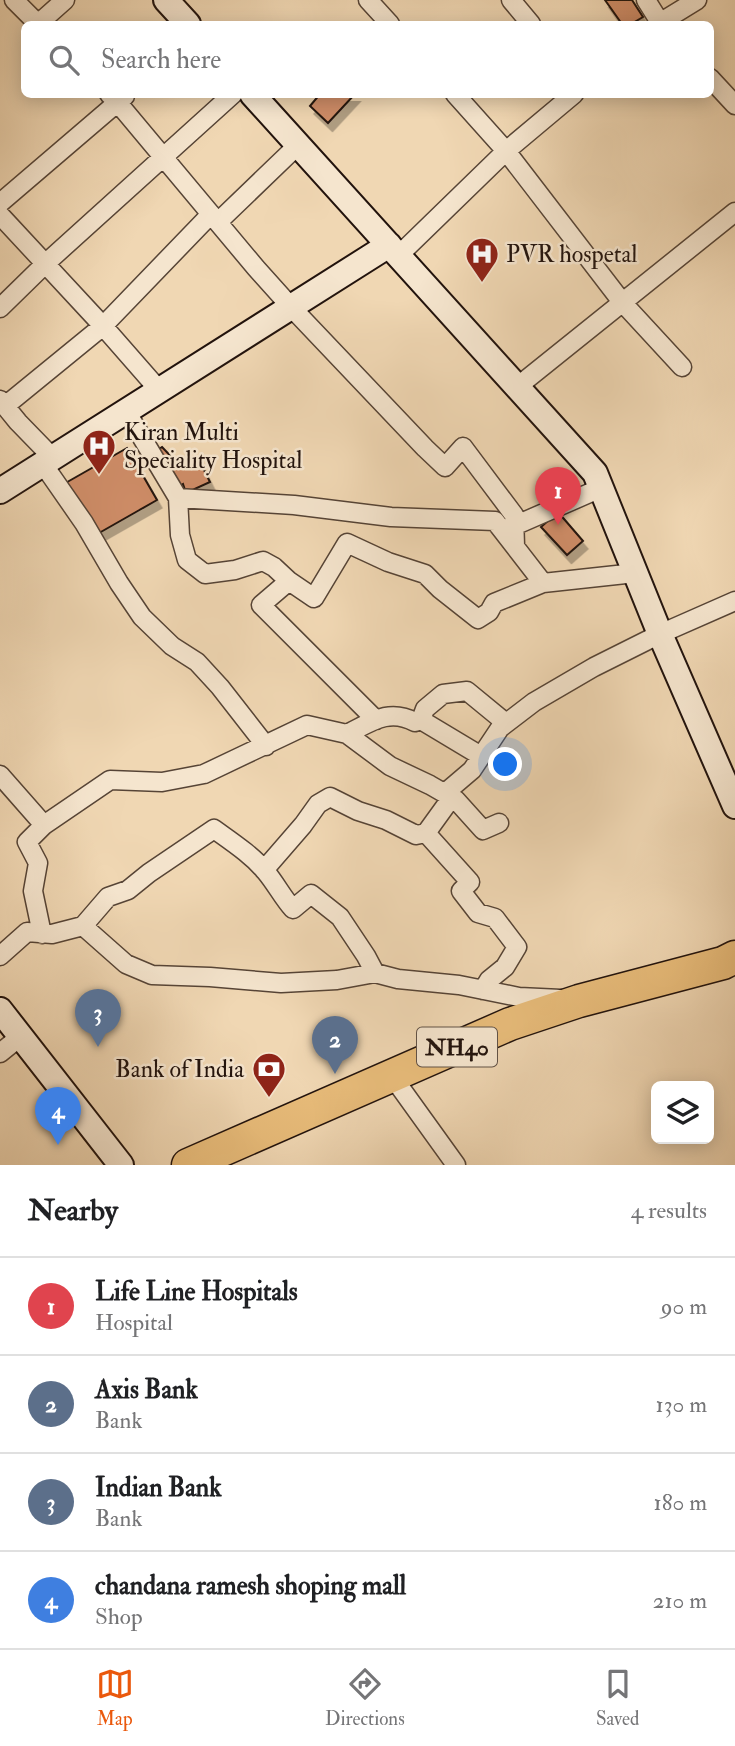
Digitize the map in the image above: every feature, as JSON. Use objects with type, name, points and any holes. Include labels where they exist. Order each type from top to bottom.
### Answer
[{"type":"highway","name":"NH40","points":[[188,1165],[510,1024],[579,1000],[723,963],[735,957]]},
{"type":"main road","points":[[166,0],[185,21]]},
{"type":"main road","points":[[256,98],[595,473],[660,634],[735,806]]},
{"type":"main road","points":[[0,491],[291,307],[394,251]]},
{"type":"main road","points":[[0,1010],[121,1165]]},
{"type":"street","points":[[14,0],[35,21]]},
{"type":"street","points":[[41,21],[65,0]]},
{"type":"street","points":[[511,0],[528,21]]},
{"type":"street","points":[[646,0],[658,21]]},
{"type":"street","points":[[665,21],[697,0]]},
{"type":"street","points":[[371,1],[388,21]]},
{"type":"street","points":[[714,82],[735,105]]},
{"type":"street","points":[[117,98],[1,203],[45,264],[159,390]]},
{"type":"street","points":[[119,98],[164,158],[291,307],[425,448],[445,467],[464,447],[514,515],[515,546]]},
{"type":"street","points":[[0,308],[229,98]]},
{"type":"street","points":[[458,98],[506,151],[622,302],[682,367]]},
{"type":"street","points":[[394,251],[569,98]]},
{"type":"street","points":[[266,746],[197,662],[172,646],[142,617],[119,583],[48,461],[3,403],[103,326],[215,218],[298,145]]},
{"type":"street","points":[[517,387],[735,212]]},
{"type":"street","points":[[126,411],[178,498],[180,535],[187,560],[205,574],[235,570],[263,561],[314,598],[346,543],[387,562],[425,573],[440,589],[478,619],[489,612],[494,603],[544,583],[635,572]]},
{"type":"street","points":[[514,526],[601,488]]},
{"type":"street","points":[[178,498],[294,505],[391,517],[495,521],[544,583]]},
{"type":"street","points":[[289,580],[261,605],[376,720]]},
{"type":"street","points":[[264,870],[318,804],[330,797],[416,835],[426,833],[448,795],[472,770],[506,723],[534,702],[594,667],[735,601]]},
{"type":"street","points":[[421,720],[425,709],[443,694],[467,691],[506,723]]},
{"type":"street","points":[[347,734],[387,716],[405,717],[415,722],[421,720],[481,756]]},
{"type":"street","points":[[42,933],[33,891],[38,863],[27,842],[44,825],[110,780],[162,782],[204,774],[307,725],[347,734],[390,765],[456,800],[483,830],[499,823]]},
{"type":"street","points":[[0,775],[44,825]]},
{"type":"street","points":[[0,956],[27,932],[52,934],[83,926],[108,897],[128,890],[214,830],[236,844],[264,870],[293,909],[312,894],[340,918],[375,972]]},
{"type":"street","points":[[426,833],[470,882],[461,891],[478,913],[495,918],[517,947],[505,967],[489,980],[483,990]]},
{"type":"street","points":[[83,926],[126,964],[152,975],[281,983],[337,980],[375,972],[398,979],[459,985],[519,997],[579,1000]]},
{"type":"street","points":[[0,1053],[21,1036]]},
{"type":"street","points":[[392,1076],[456,1165]]},
{"type":"building","points":[[605,0],[632,0],[643,17],[636,21],[620,21]]},
{"type":"building","points":[[317,98],[351,98],[328,123],[310,106]]},
{"type":"building","points":[[162,447],[180,466],[200,462],[210,482],[186,493],[183,484],[178,487],[152,454]]},
{"type":"building","points":[[127,448],[157,500],[92,537],[62,485]]},
{"type":"building","points":[[558,512],[583,541],[567,555],[541,527]]},
{"type":"place","name":"PVR hospetal","points":[[482,284]]},
{"type":"place","name":"Kiran Multi Speciality Hospital","points":[[99,476]]},
{"type":"place","name":"Life Line Hospitals","points":[[558,525]]},
{"type":"place","name":"Indian Bank","points":[[98,1047]]},
{"type":"place","name":"Axis Bank","points":[[335,1074]]},
{"type":"place","name":"Bank of India","points":[[269,1099]]},
{"type":"place","name":"chandana ramesh shoping mall","points":[[58,1145]]}]
